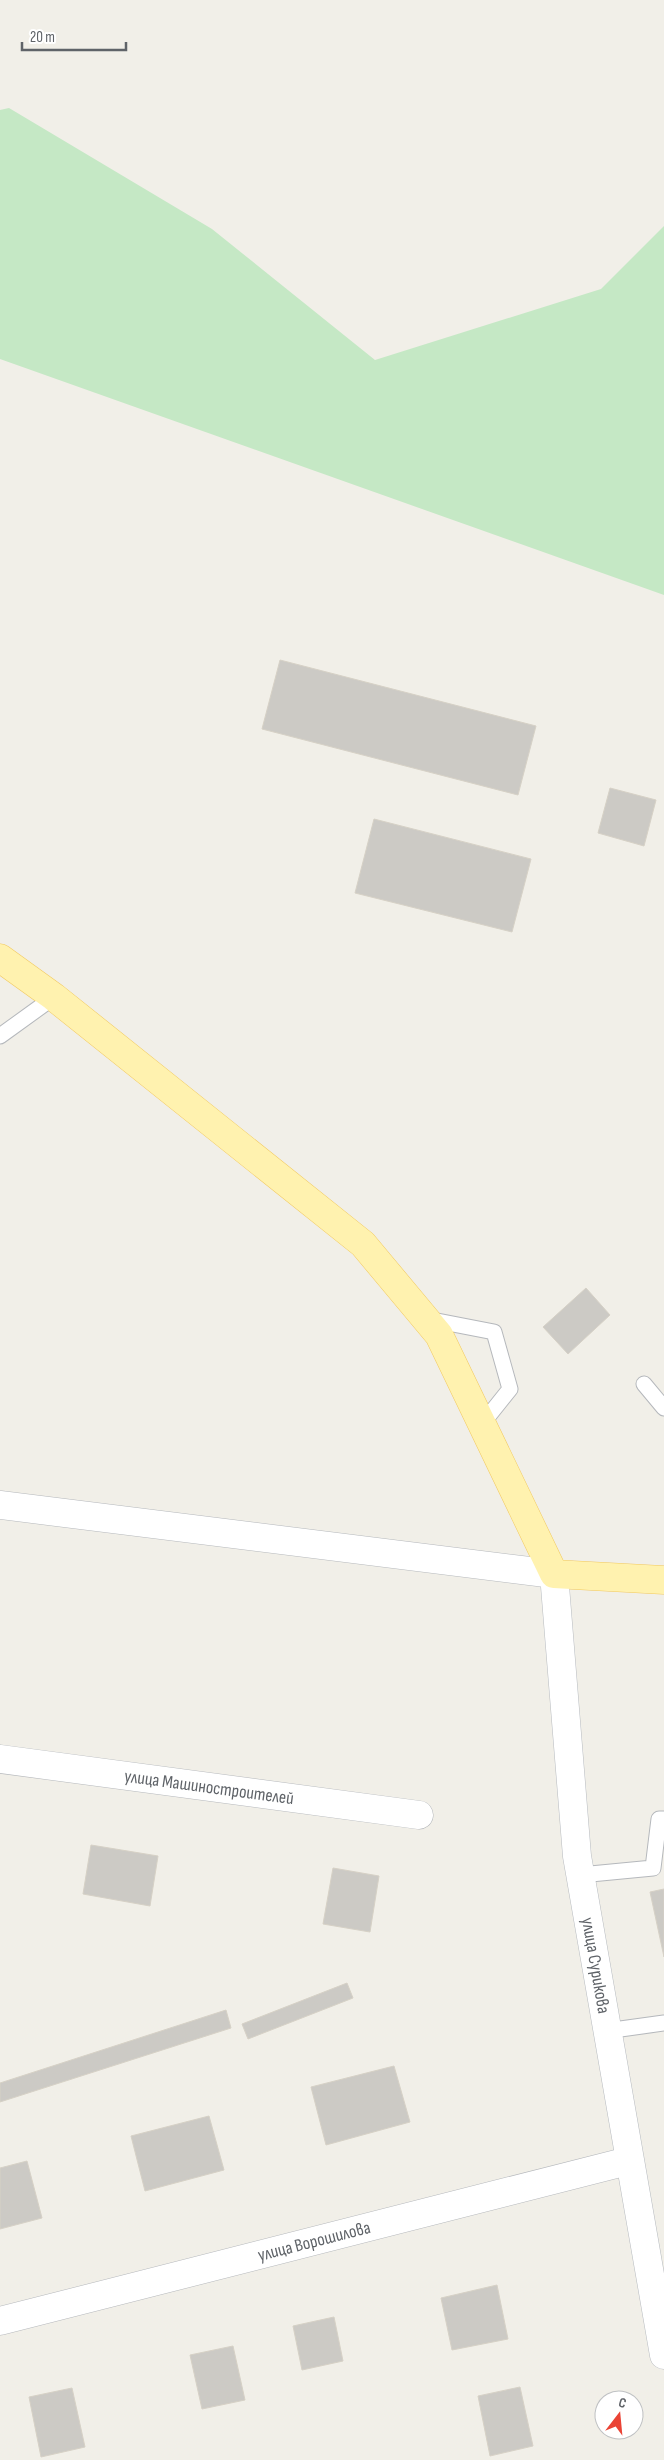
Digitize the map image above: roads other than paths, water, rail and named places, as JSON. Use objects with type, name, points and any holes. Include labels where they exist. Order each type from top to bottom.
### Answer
[{"type":"main road","points":[[0,958],[54,997],[363,1244],[439,1334],[554,1574],[664,1580]]},
{"type":"street","points":[[0,1505],[554,1574]]},
{"type":"street","name":"улица Сурикова","points":[[554,1574],[580,1875],[628,2161],[664,2355]]},
{"type":"street","name":"улица Машиностроителей","points":[[0,1759],[418,1815]]},
{"type":"street","name":"улица Ворошилова","points":[[0,2321],[628,2161]]},
{"type":"lane","points":[[0,1036],[54,997]]},
{"type":"lane","points":[[426,1319],[494,1332],[510,1389],[482,1424]]},
{"type":"lane","points":[[644,1384],[664,1408]]},
{"type":"lane","points":[[580,1875],[653,1868],[659,1819],[664,1819]]},
{"type":"lane","points":[[606,2031],[664,2023]]}]
